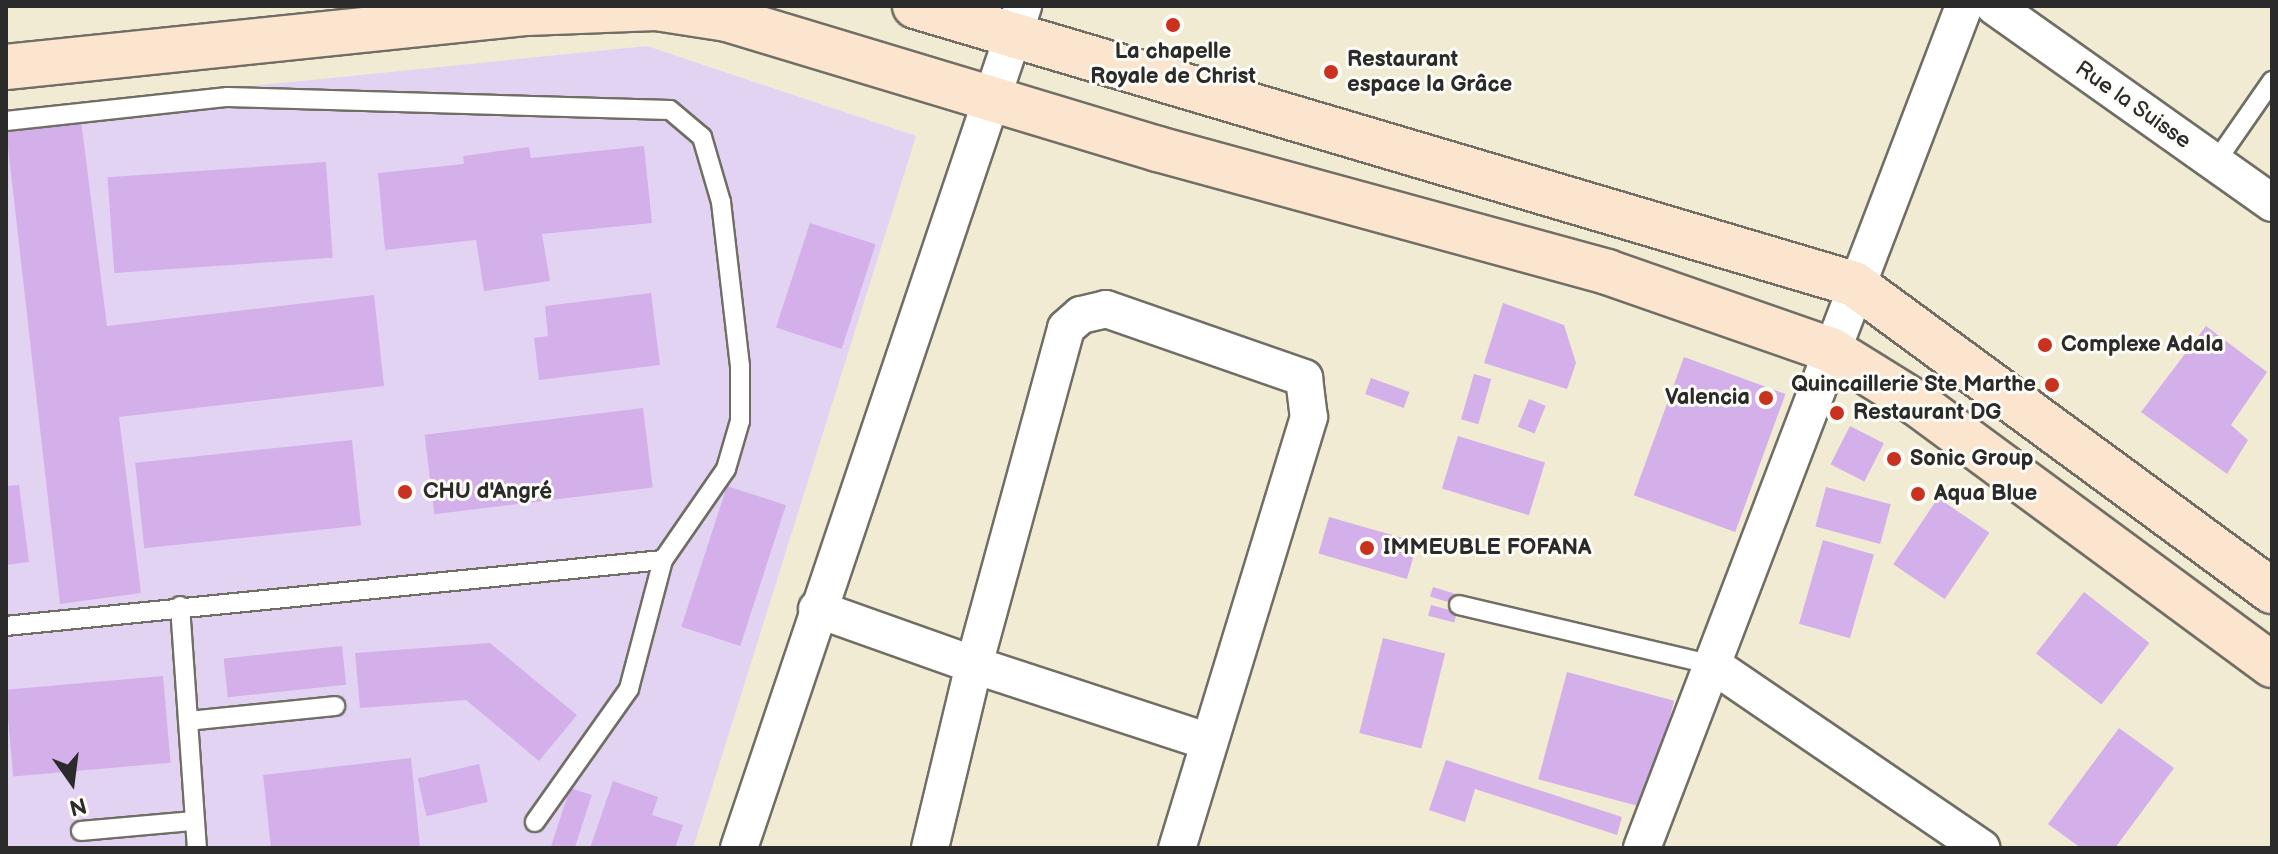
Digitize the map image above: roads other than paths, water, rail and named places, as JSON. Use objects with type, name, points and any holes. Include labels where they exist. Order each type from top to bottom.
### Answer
[{"type":"main road","points":[[915,6],[1018,22],[1854,284],[2272,591]]},
{"type":"main road","points":[[6,67],[428,14],[656,8],[727,19],[992,98],[1607,272],[1831,350],[1918,404],[2272,665]]},
{"type":"street","points":[[1642,848],[1854,284],[1964,6]]},
{"type":"street","name":"Rue la Suisse","points":[[1994,6],[2272,203]]},
{"type":"street","points":[[739,848],[817,609],[1018,22]]},
{"type":"street","points":[[930,848],[974,665],[1066,328],[1106,309],[1304,378],[1309,417],[1177,848]]},
{"type":"street","points":[[817,609],[974,665],[1209,742]]},
{"type":"street","points":[[1713,665],[1981,848]]},
{"type":"lane","points":[[2215,163],[2272,81]]},
{"type":"lane","points":[[6,121],[228,97],[670,110],[702,137],[721,202],[740,421],[726,469],[663,560],[629,689],[535,822]]},
{"type":"lane","points":[[6,626],[180,606],[663,560]]},
{"type":"lane","points":[[1459,605],[1713,665]]},
{"type":"lane","points":[[180,606],[197,848]]},
{"type":"lane","points":[[188,721],[335,706]]},
{"type":"lane","points":[[81,831],[194,821]]},
{"type":"place","name":"La chapelle Royale de Christ","points":[[1173,25]]},
{"type":"place","name":"Restaurant espace la Grâce","points":[[1331,72]]},
{"type":"place","name":"Complexe Adala","points":[[2045,345]]},
{"type":"place","name":"Quincaillerie Ste Marthe","points":[[2052,385]]},
{"type":"place","name":"Valencia","points":[[1766,398]]},
{"type":"place","name":"Restaurant DG","points":[[1837,413]]},
{"type":"place","name":"Sonic Group","points":[[1894,459]]},
{"type":"place","name":"CHU d'Angré","points":[[405,492]]},
{"type":"place","name":"Aqua Blue","points":[[1918,494]]},
{"type":"place","name":"IMMEUBLE FOFANA","points":[[1367,548]]}]
